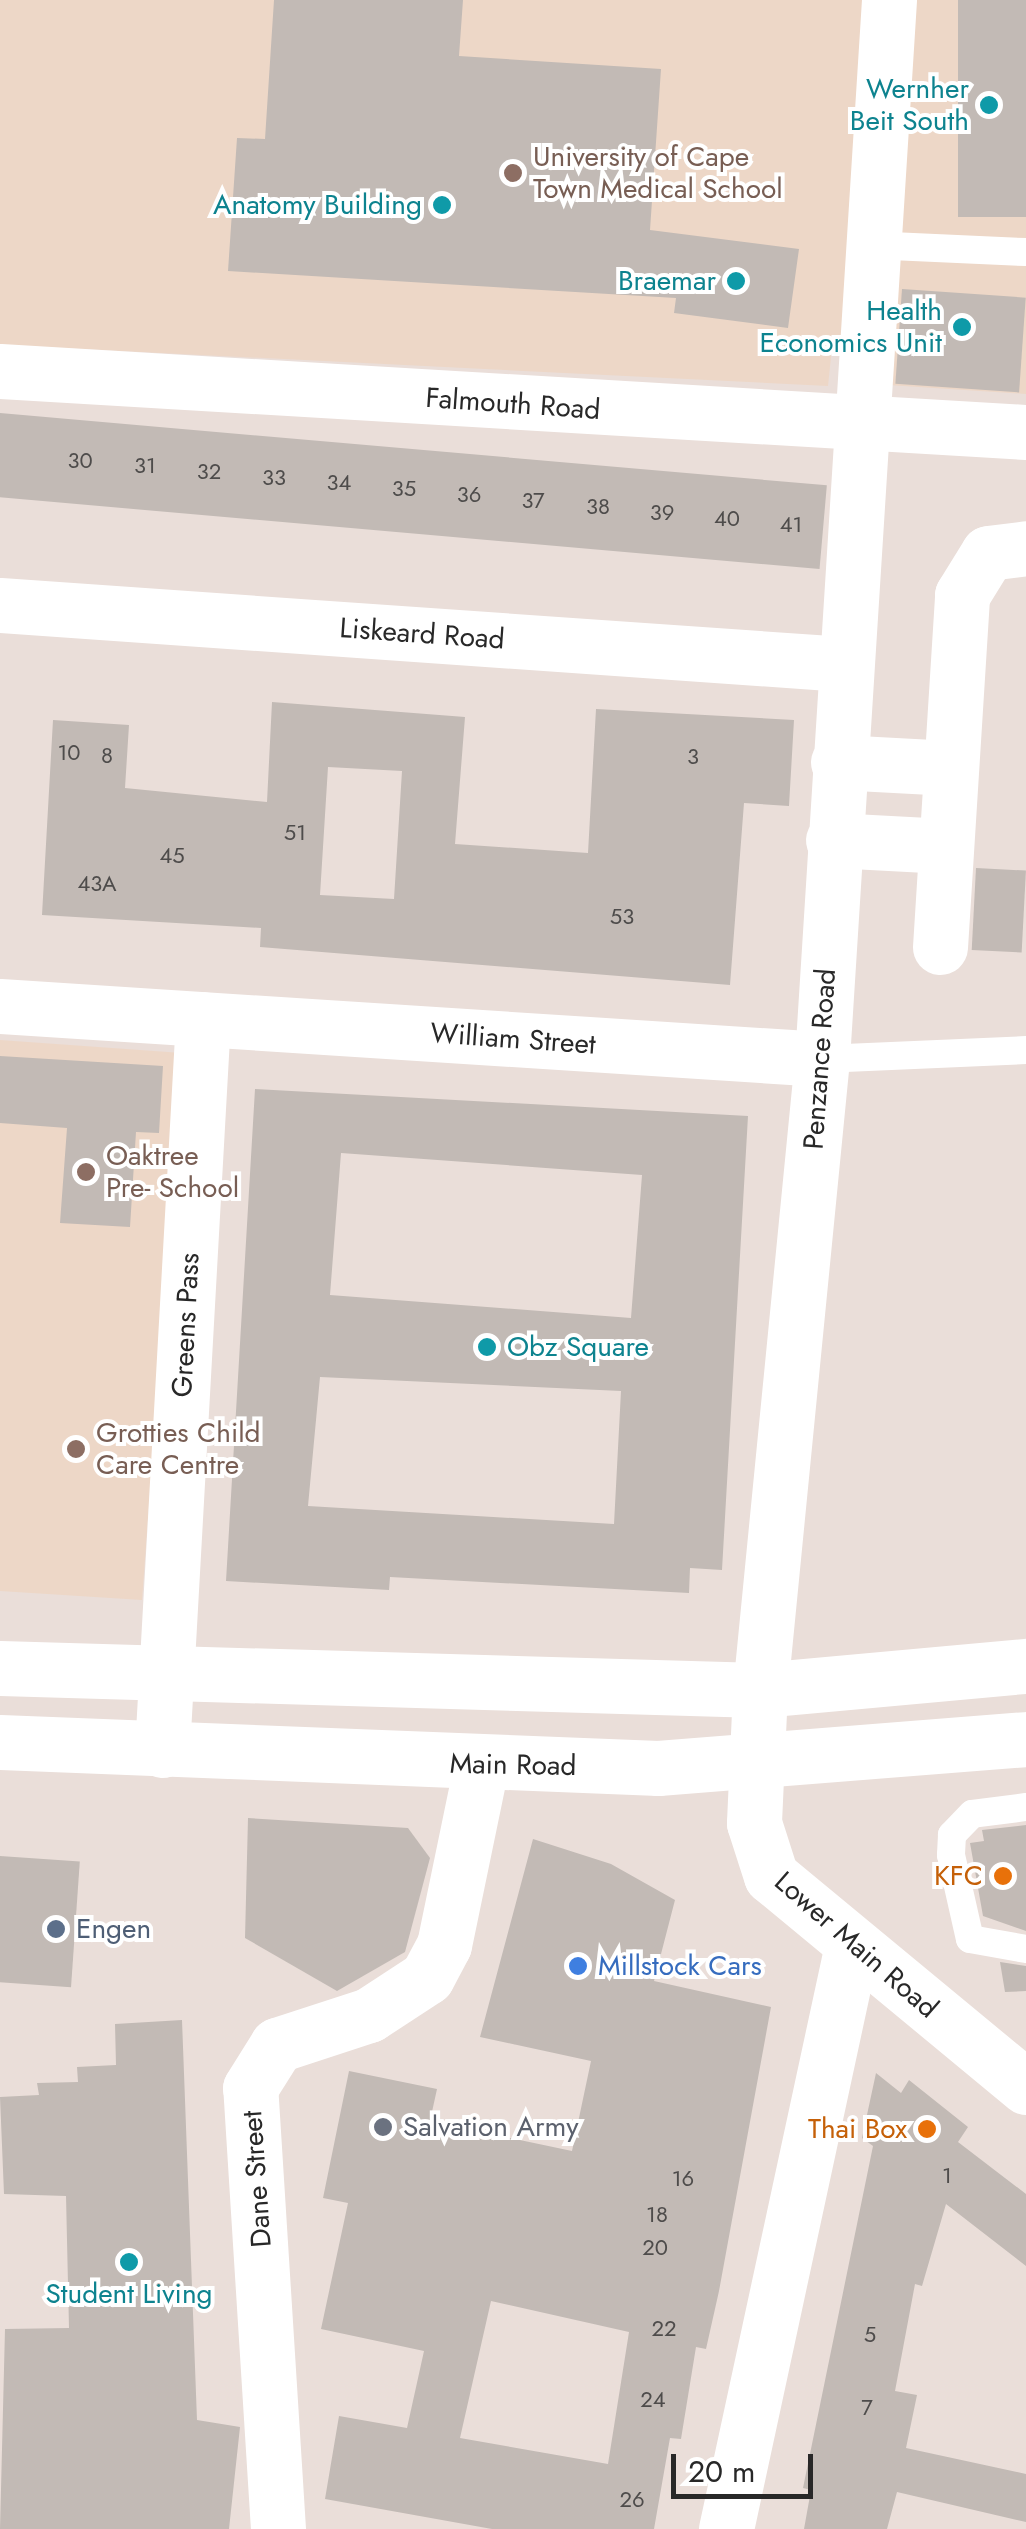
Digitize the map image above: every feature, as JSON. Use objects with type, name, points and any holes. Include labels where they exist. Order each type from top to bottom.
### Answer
[{"type":"street","name":"Penzance Road","points":[[752,1767],[822,1059],[868,245],[889,0]]},
{"type":"street","name":"Falmouth Road","points":[[0,371],[858,426],[1026,432]]},
{"type":"street","points":[[940,947],[950,768],[970,570],[988,553],[1026,548]]},
{"type":"street","name":"Liskeard Road","points":[[0,606],[844,664]]},
{"type":"street","points":[[838,762],[950,768]]},
{"type":"street","points":[[834,840],[946,846]]},
{"type":"street","name":"William Street","points":[[0,1006],[822,1059]]},
{"type":"street","name":"Greens Pass","points":[[162,1750],[203,1019]]},
{"type":"street","points":[[0,1668],[167,1676],[760,1690],[1026,1666]]},
{"type":"street","name":"Main Road","points":[[0,1742],[480,1766],[752,1767],[1026,1739]]},
{"type":"street","name":"Dane Street","points":[[278,2529],[250,2088],[257,2064],[276,2045],[368,2016],[428,1977],[444,1945],[480,1766]]},
{"type":"street","name":"Lower Main Road","points":[[752,1767],[754,1822],[771,1876],[1026,2087]]},
{"type":"street","points":[[726,2529],[852,1945]]},
{"type":"lane","points":[[868,245],[1026,252]]},
{"type":"lane","name":"William Street","points":[[822,1059],[1026,1050]]},
{"type":"lane","points":[[1026,1807],[972,1814],[952,1835],[950,1855],[970,1939],[1026,1949]]},
{"type":"shaded area","name":"University of Cape Town Medical School","points":[[0,0],[1026,0],[1026,394],[888,385],[891,351],[832,347],[828,386],[0,345]]},
{"type":"shaded area","points":[[0,1040],[182,1053],[142,1600],[0,1591]]},
{"type":"building","name":"Anatomy Building","points":[[274,0],[463,0],[459,56],[661,69],[650,230],[799,249],[788,328],[674,313],[676,298],[228,271],[237,138],[265,139]]},
{"type":"building","name":"Wernher Beit South","points":[[958,0],[1026,0],[1026,217],[958,217]]},
{"type":"building","name":"Health Economics Unit","points":[[902,289],[1026,298],[1019,392],[895,384]]},
{"type":"building","points":[[0,413],[827,485],[820,569],[0,497]]},
{"type":"building","points":[[272,702],[465,717],[455,844],[588,853],[596,709],[794,720],[789,806],[744,803],[730,985],[260,947],[261,928],[42,915],[53,720],[129,725],[125,788],[267,802]],"holes":[[[328,767],[402,771],[394,899],[320,895]]]},
{"type":"building","points":[[976,868],[1026,871],[1022,953],[972,950]]},
{"type":"building","points":[[0,1056],[163,1066],[159,1133],[136,1132],[130,1227],[60,1223],[67,1128],[0,1123]]},
{"type":"building","name":"Obz Square","points":[[255,1089],[748,1116],[722,1570],[690,1568],[689,1593],[390,1577],[389,1590],[226,1581]],"holes":[[[341,1153],[642,1175],[631,1318],[330,1295]],[[320,1377],[621,1391],[614,1524],[308,1506]]]},
{"type":"building","points":[[248,1818],[408,1828],[430,1858],[405,1952],[337,1991],[245,1938]]},
{"type":"building","name":"KFC","points":[[1026,1825],[1026,1931],[983,1916],[970,1843],[984,1841],[982,1830]]},
{"type":"building","points":[[533,1839],[611,1864],[675,1900],[654,1981],[771,2007],[706,2349],[696,2347],[681,2439],[670,2438],[654,2529],[492,2529],[325,2499],[339,2416],[407,2428],[424,2351],[321,2329],[348,2203],[323,2198],[349,2071],[437,2089],[430,2121],[572,2151],[591,2061],[480,2037]],"holes":[[[491,2301],[629,2332],[608,2464],[460,2438]]]},
{"type":"building","points":[[0,1856],[80,1862],[71,1987],[0,1982]]},
{"type":"building","points":[[1000,1962],[1026,1966],[1026,1991],[1005,1992]]},
{"type":"building","name":"Student Living","points":[[182,2020],[197,2420],[240,2427],[229,2529],[0,2529],[5,2329],[69,2328],[66,2196],[4,2194],[0,2097],[39,2095],[37,2083],[78,2082],[77,2067],[116,2065],[115,2024]]},
{"type":"building","points":[[876,2073],[901,2093],[909,2080],[968,2127],[958,2142],[1026,2194],[1026,2266],[946,2204],[922,2286],[915,2284],[895,2391],[917,2395],[906,2448],[1026,2474],[1026,2522],[897,2492],[887,2529],[804,2529],[811,2490],[803,2488],[873,2146],[862,2138]]},
{"type":"place","name":"Wernher Beit South","points":[[989,105]]},
{"type":"place","name":"University of Cape Town Medical School","points":[[513,173]]},
{"type":"place","name":"Anatomy Building","points":[[442,205]]},
{"type":"place","name":"Braemar","points":[[736,281]]},
{"type":"place","name":"Health Economics Unit","points":[[962,327]]},
{"type":"place","name":"Oaktree Pre- School","points":[[86,1172]]},
{"type":"place","name":"Obz Square","points":[[487,1347]]},
{"type":"place","name":"Grotties Child Care Centre","points":[[76,1449]]},
{"type":"place","name":"KFC","points":[[1003,1876]]},
{"type":"place","name":"Engen","points":[[56,1929]]},
{"type":"place","name":"Millstock Cars","points":[[578,1966]]},
{"type":"place","name":"Salvation Army","points":[[383,2127]]},
{"type":"place","name":"Thai Box","points":[[927,2129]]},
{"type":"place","name":"Student Living","points":[[129,2262]]}]
